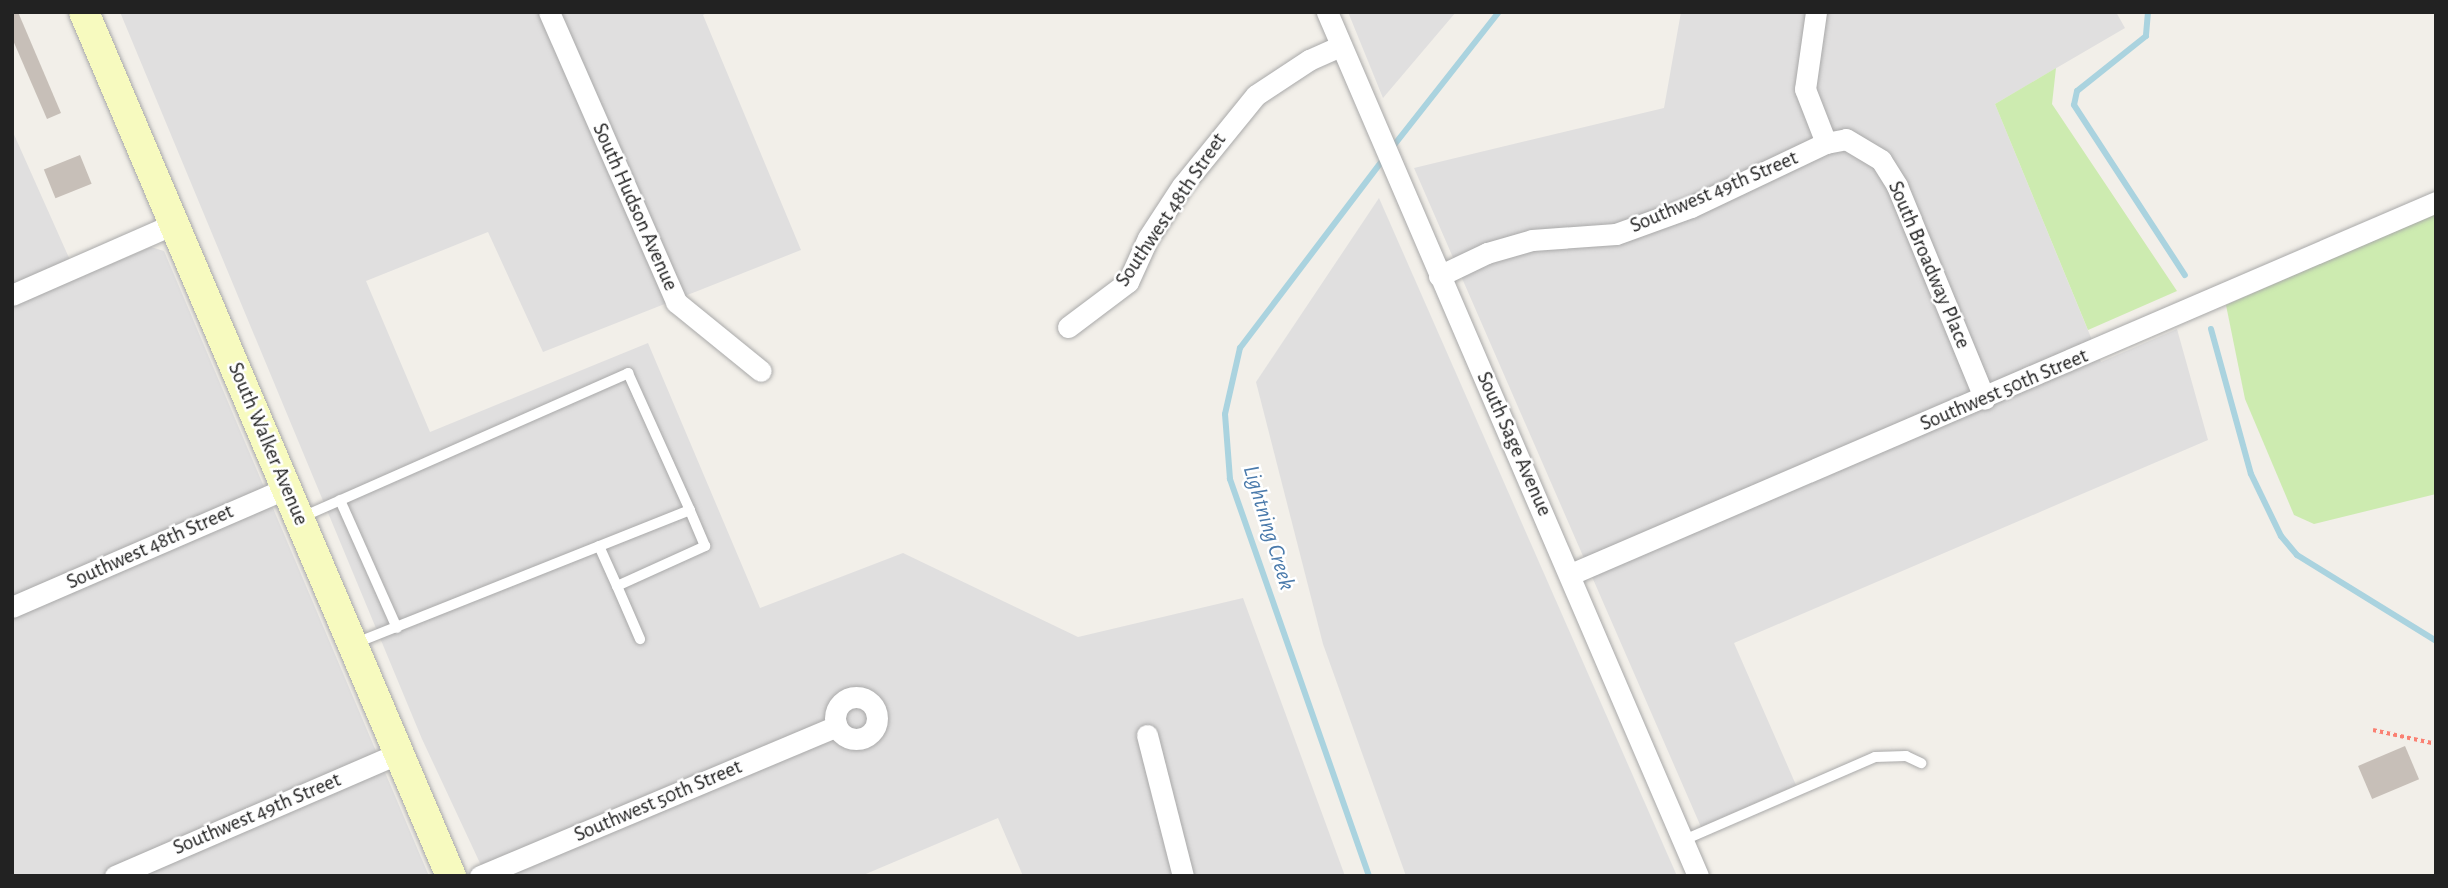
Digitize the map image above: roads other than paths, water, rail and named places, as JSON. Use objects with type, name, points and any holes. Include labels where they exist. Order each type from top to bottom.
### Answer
[{"type":"main road","name":"South Walker Avenue","points":[[84,12],[451,876]]},
{"type":"street","name":"South Hudson Avenue","points":[[549,12],[676,302],[761,371]]},
{"type":"street","name":"South Sage Avenue","points":[[1327,12],[1699,876]]},
{"type":"street","points":[[1816,12],[1805,89],[1826,143]]},
{"type":"street","name":"Southwest 48th Street","points":[[1068,327],[1128,282],[1148,239],[1182,186],[1250,101],[1269,84],[1341,46]]},
{"type":"street","name":"South Broadway Place","points":[[1826,143],[1846,139],[1881,160],[1897,186],[1985,399]]},
{"type":"street","name":"Southwest 49th Street","points":[[1439,276],[1487,253],[1532,240],[1616,234],[1646,224],[1826,143]]},
{"type":"street","name":"Southwest 50th Street","points":[[1571,574],[1985,399],[2436,202]]},
{"type":"street","points":[[12,295],[174,224]]},
{"type":"street","name":"Southwest 48th Street","points":[[12,607],[288,488]]},
{"type":"street","name":"Southwest 50th Street","points":[[480,876],[837,726]]},
{"type":"street","points":[[1147,735],[1182,876]]},
{"type":"street","name":"Southwest 49th Street","points":[[115,876],[400,753]]},
{"type":"lane","points":[[300,517],[628,373],[705,546],[617,586]]},
{"type":"lane","points":[[340,500],[397,628]]},
{"type":"lane","points":[[353,643],[397,628],[690,510]]},
{"type":"lane","points":[[599,546],[640,639]]},
{"type":"lane","points":[[1684,840],[1875,757],[1906,757],[1921,763]]},
{"type":"waterway","name":"Lightning Creek","points":[[1391,149],[1499,12]]},
{"type":"waterway","points":[[2148,12],[2146,36],[2077,91],[2074,105],[2185,275]]},
{"type":"waterway","name":"Lightning Creek","points":[[1369,876],[1230,479],[1225,414],[1240,348],[1385,157]]},
{"type":"waterway","points":[[2211,329],[2251,474],[2281,536],[2297,555],[2436,641]]}]
